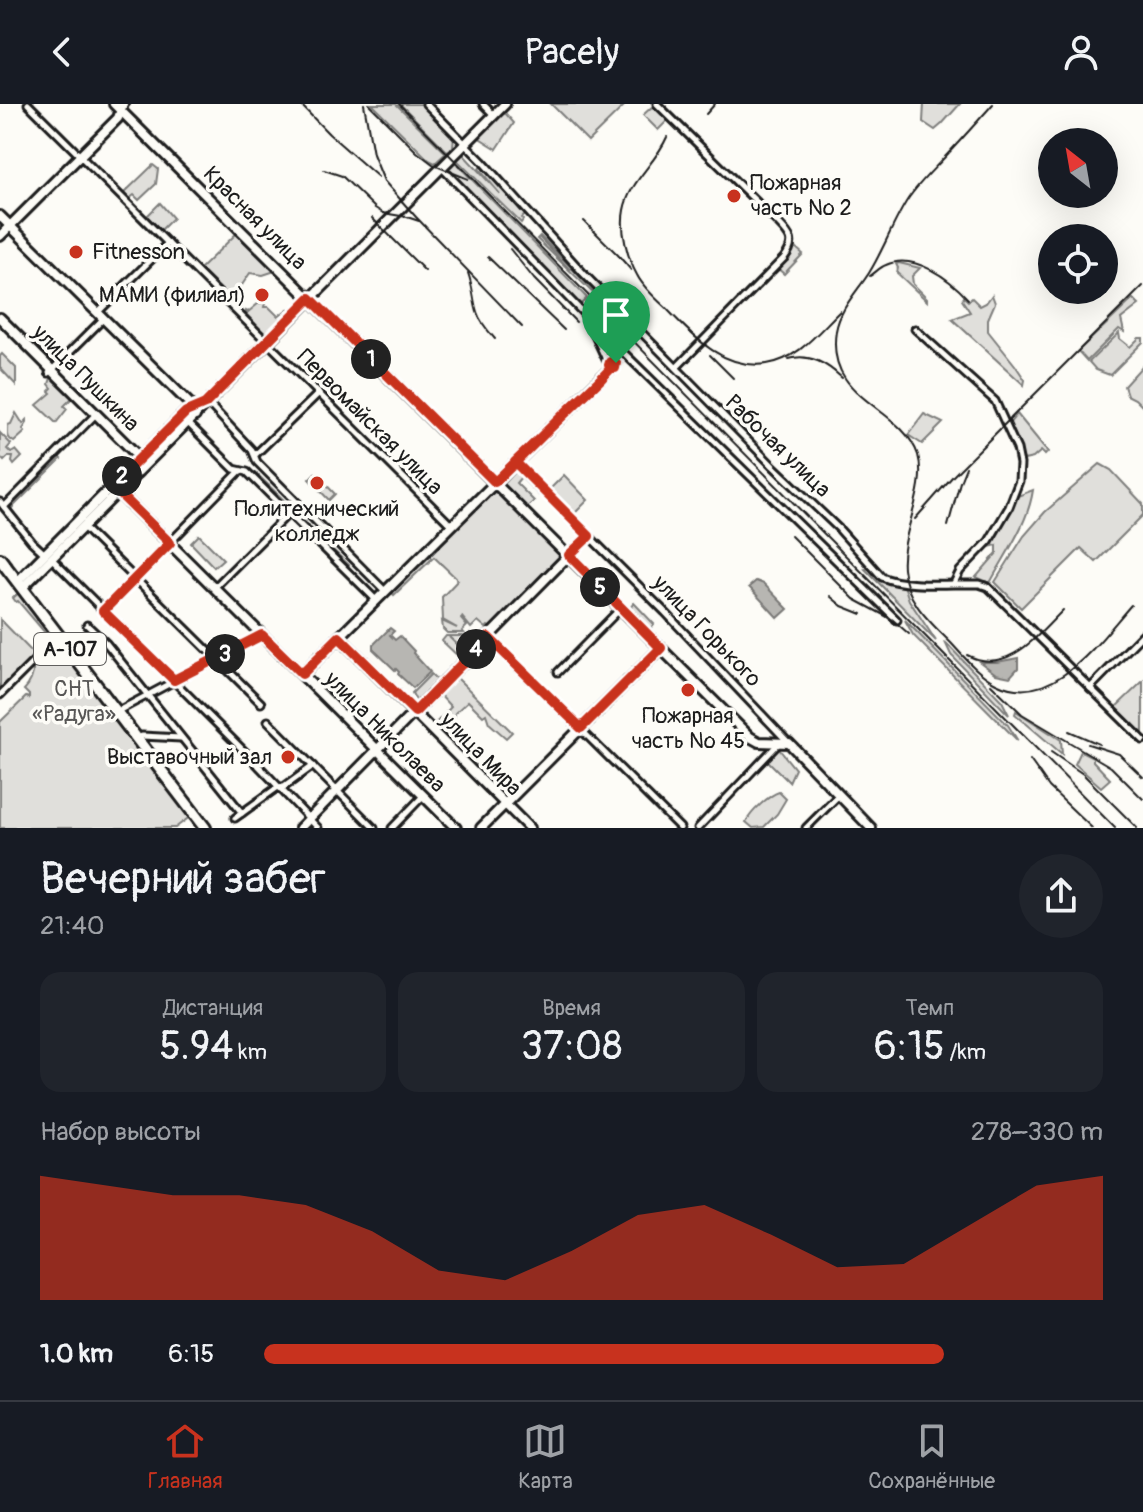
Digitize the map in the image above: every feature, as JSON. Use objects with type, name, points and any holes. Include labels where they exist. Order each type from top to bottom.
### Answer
[{"type":"highway","name":"А-107","points":[[0,559],[24,581],[60,635],[205,828]]},
{"type":"main road","points":[[24,581],[505,104]]},
{"type":"main road","points":[[0,236],[118,118],[119,106]]},
{"type":"main road","name":"Красная улица","points":[[119,106],[754,740],[784,743]]},
{"type":"main road","points":[[0,216],[185,401],[190,416]]},
{"type":"main road","name":"улица Пушкина","points":[[1,320],[143,461]]},
{"type":"main road","points":[[302,674],[612,364]]},
{"type":"main road","points":[[48,556],[83,527],[115,489]]},
{"type":"main road","name":"улица Николаева","points":[[115,489],[456,828]]},
{"type":"main road","points":[[300,828],[569,555]]},
{"type":"main road","name":"улица Мира","points":[[339,637],[529,828]]},
{"type":"main road","points":[[481,828],[661,648]]},
{"type":"main road","name":"улица Горького","points":[[784,743],[871,828]]},
{"type":"street","name":"Первомайская улица","points":[[28,104],[451,525]]},
{"type":"street","name":"Рабочая улица","points":[[426,104],[584,274],[839,529],[882,577],[906,582],[979,584],[988,587],[1143,740]]},
{"type":"street","points":[[483,104],[494,115]]},
{"type":"street","points":[[657,104],[775,220],[789,235],[791,243],[784,258],[677,367]]},
{"type":"street","points":[[441,167],[586,316],[602,353],[612,364],[621,352],[629,358],[897,620]]},
{"type":"street","points":[[51,372],[168,243]]},
{"type":"street","points":[[915,329],[995,401],[1017,449],[1020,464],[1019,481],[1009,507],[989,541],[960,571],[954,583]]},
{"type":"street","points":[[254,456],[319,393]]},
{"type":"street","points":[[206,403],[252,450],[257,462],[385,591]]},
{"type":"street","points":[[96,414],[2,505],[32,542],[174,680],[318,828]]},
{"type":"street","points":[[190,416],[234,469],[247,472],[376,600]]},
{"type":"street","name":"улица Горького","points":[[515,462],[668,615],[784,743]]},
{"type":"street","points":[[103,611],[240,471]]},
{"type":"street","points":[[214,587],[289,513]]},
{"type":"street","points":[[83,527],[261,703]]},
{"type":"street","points":[[569,555],[589,536]]},
{"type":"street","points":[[558,672],[621,608]]},
{"type":"street","points":[[87,625],[106,643],[242,813]]},
{"type":"street","points":[[1090,688],[1143,634]]},
{"type":"street","points":[[0,695],[60,635]]},
{"type":"street","points":[[117,711],[262,635]]},
{"type":"street","points":[[488,637],[680,828]]},
{"type":"street","points":[[268,721],[374,828]]},
{"type":"street","points":[[142,736],[182,738]]},
{"type":"street","points":[[698,828],[784,743]]},
{"type":"street","points":[[235,818],[313,766]]},
{"type":"street","points":[[806,828],[839,795]]},
{"type":"street","points":[[392,828],[423,796]]},
{"type":"green space","points":[[372,104],[396,104],[446,153],[435,163],[429,160]]},
{"type":"green space","points":[[400,104],[423,104],[454,135],[453,147],[447,151]]},
{"type":"green space","points":[[551,104],[626,104],[588,141]]},
{"type":"green space","points":[[924,104],[960,104],[935,130],[923,122]]},
{"type":"green space","points":[[654,105],[668,120],[658,130],[643,115]]},
{"type":"green space","points":[[501,113],[514,123],[497,149],[478,137]]},
{"type":"green space","points":[[462,153],[500,194],[479,169],[482,165],[527,213],[521,223],[456,159]]},
{"type":"green space","points":[[454,161],[587,298],[580,305],[445,169]]},
{"type":"green space","points":[[153,165],[158,169],[156,184],[139,200],[134,195],[129,199],[123,194]]},
{"type":"green space","points":[[160,203],[173,218],[161,230],[147,216]]},
{"type":"green space","points":[[238,232],[275,271],[263,275],[250,273],[232,300],[200,269]]},
{"type":"green space","points":[[540,236],[595,292],[537,239]]},
{"type":"green space","points":[[795,247],[803,254],[784,274],[776,267]]},
{"type":"green space","points":[[896,264],[920,268],[912,276],[913,284],[927,301],[897,273]]},
{"type":"green space","points":[[992,295],[995,303],[988,319],[988,331],[1025,380],[1024,385],[952,319],[970,312],[962,300],[964,297],[968,301],[972,298],[980,306]]},
{"type":"green space","points":[[1133,299],[1139,305],[1121,319],[1124,332],[1119,329],[1087,361],[1078,351]]},
{"type":"green space","points":[[259,303],[265,303],[264,307],[269,307],[278,316],[288,309],[290,312],[267,336],[246,314]]},
{"type":"green space","points":[[1119,333],[1120,339],[1130,347],[1139,338],[1143,338],[1143,342],[1110,375],[1096,370],[1089,362]]},
{"type":"green space","points":[[2,354],[16,368],[16,385],[0,368]]},
{"type":"green space","points":[[1143,365],[1143,407],[1127,395],[1124,386]]},
{"type":"green space","points":[[51,378],[72,398],[64,406],[67,409],[56,423],[37,405],[51,393]]},
{"type":"green space","points":[[16,413],[23,424],[27,420],[27,423],[23,429],[25,432],[14,442],[8,437],[8,425]]},
{"type":"green space","points":[[924,414],[943,423],[922,444],[908,435]]},
{"type":"green space","points":[[1017,414],[1048,452],[1045,455],[1041,451],[1033,458],[1024,460],[1009,424]]},
{"type":"green space","points":[[0,433],[11,444],[7,449],[11,453],[16,450],[22,457],[14,465],[13,457],[4,461],[0,457]]},
{"type":"green space","points":[[57,455],[61,459],[10,510],[7,506]]},
{"type":"green space","points":[[1100,464],[1111,470],[1143,504],[1143,515],[1096,562],[1081,548],[1021,608],[995,582],[1024,536],[1045,512]]},
{"type":"green space","points":[[518,469],[542,493],[539,495],[521,477],[516,483],[534,501],[526,508],[503,485]]},
{"type":"green space","points":[[248,470],[349,565],[346,568]]},
{"type":"green space","points":[[315,473],[335,494],[329,500],[309,479]]},
{"type":"green space","points":[[564,475],[588,500],[572,516],[548,491]]},
{"type":"green space","points":[[495,489],[561,556],[491,628],[478,621],[471,628],[462,617],[467,626],[462,631],[464,633],[447,633],[442,621],[457,628],[443,620],[442,597],[458,580],[434,557],[394,595],[392,593]]},
{"type":"green space","points":[[1033,490],[1021,526],[990,583],[976,577],[997,553],[997,545],[985,548],[1015,497]]},
{"type":"green space","points":[[199,535],[223,559],[214,567],[191,543]]},
{"type":"green space","points":[[870,568],[886,580],[904,585],[909,600],[936,641],[865,569]]},
{"type":"green space","points":[[21,591],[35,609],[37,620],[41,620],[53,633],[51,640],[13,598]]},
{"type":"green space","points":[[634,603],[654,624],[648,631],[628,610]]},
{"type":"green space","points":[[0,619],[34,654],[42,652],[0,693]]},
{"type":"green space","points":[[905,620],[1008,725],[1018,741],[913,635]]},
{"type":"green space","points":[[470,633],[477,640],[466,652],[449,637],[465,653],[460,658],[442,641],[446,636],[467,636]]},
{"type":"green space","name":"СНТ «Радуга»","points":[[57,640],[191,816],[175,828],[0,828],[0,722],[26,697],[29,698],[24,690],[32,678],[33,664]]},
{"type":"green space","points":[[945,642],[1002,701],[1009,715],[951,655]]},
{"type":"green space","points":[[431,674],[438,681],[417,703],[412,693]]},
{"type":"green space","points":[[455,676],[512,732],[506,738],[489,723],[486,714],[483,716],[468,701],[455,713],[454,719],[440,728],[435,724],[451,707],[438,693]]},
{"type":"green space","points":[[1143,681],[1143,734],[1116,707]]},
{"type":"green space","points":[[1016,711],[1061,740],[1062,754],[1015,714]]},
{"type":"green space","points":[[779,749],[795,769],[789,782],[767,760]]},
{"type":"green space","points":[[1081,751],[1093,757],[1093,761],[1110,779],[1101,787],[1075,764]]},
{"type":"green space","points":[[779,792],[786,799],[764,827],[753,828],[746,822],[761,804]]},
{"type":"shaded area","points":[[756,581],[764,584],[788,609],[778,618],[749,587]]},
{"type":"shaded area","points":[[390,628],[394,631],[390,635],[395,640],[400,636],[430,672],[413,688],[373,649],[373,645]]},
{"type":"shaded area","points":[[1018,658],[1018,668],[1010,677],[996,674],[980,662],[997,662]]},
{"type":"waterway","points":[[540,238],[570,270]]},
{"type":"railway","points":[[300,104],[378,177]]},
{"type":"railway","points":[[364,104],[373,154],[384,181],[522,327]]},
{"type":"railway","points":[[369,104],[434,165],[468,179]]},
{"type":"railway","points":[[399,104],[1115,828]]},
{"type":"railway","points":[[706,114],[715,104]]},
{"type":"railway","points":[[993,104],[908,199],[874,264],[841,315],[836,331],[836,354],[842,373],[853,388],[896,424],[909,438],[918,455],[917,496],[903,555],[905,580],[920,610],[977,670],[996,683],[1017,689],[1036,688],[1055,680],[1089,653],[1131,605]]},
{"type":"railway","points":[[667,137],[631,190],[623,218],[630,260],[653,296],[710,349],[736,362],[751,364],[767,364],[789,357],[807,344],[840,311]]},
{"type":"railway","points":[[324,170],[342,176],[383,213],[419,221]]},
{"type":"railway","points":[[372,218],[425,271]]},
{"type":"railway","points":[[584,221],[631,270]]},
{"type":"railway","points":[[510,249],[576,322]]},
{"type":"railway","points":[[488,257],[564,330]]},
{"type":"railway","points":[[870,276],[886,265],[908,262],[942,276],[968,299]]},
{"type":"railway","points":[[468,273],[478,316],[495,339]]},
{"type":"railway","points":[[915,519],[953,476],[1143,286]]},
{"type":"railway","points":[[710,355],[733,378]]},
{"type":"railway","points":[[789,359],[804,357],[818,361],[842,378]]},
{"type":"railway","points":[[948,526],[966,467]]},
{"type":"railway","points":[[791,536],[854,599],[893,620],[909,634]]},
{"type":"railway","points":[[830,596],[842,606],[862,614]]},
{"type":"railway","points":[[967,655],[982,660],[1008,657],[1032,641],[1063,610]]},
{"type":"railway","points":[[991,684],[1022,714],[1111,767],[1143,799]]},
{"type":"railway","points":[[1069,731],[1099,744]]},
{"type":"railway","points":[[1088,744],[1119,754],[1143,777]]},
{"type":"railway","points":[[1051,752],[1083,774],[1137,828]]},
{"type":"railway","points":[[1030,760],[1049,787],[1092,828]]},
{"type":"place","name":"Пожарная часть № 2","points":[[734,196]]},
{"type":"place","name":"Fitnesson","points":[[76,252]]},
{"type":"place","name":"МАМИ (филиал)","points":[[262,295]]},
{"type":"place","name":"Политехнический колледж","points":[[317,483]]},
{"type":"place","name":"Пожарная часть № 45","points":[[688,690]]},
{"type":"place","name":"Выставочный зал","points":[[288,757]]},
{"type":"route","points":[[616,363],[610,362],[611,368],[609,371],[601,379],[515,462],[589,536],[569,555],[661,648],[581,728],[488,637],[415,712],[339,637],[302,674],[262,635],[174,680],[103,611],[170,543],[112,486],[186,412],[205,404],[310,298],[495,482],[515,462],[524,453],[578,400],[601,379],[611,368],[615,368],[616,363]]}]
